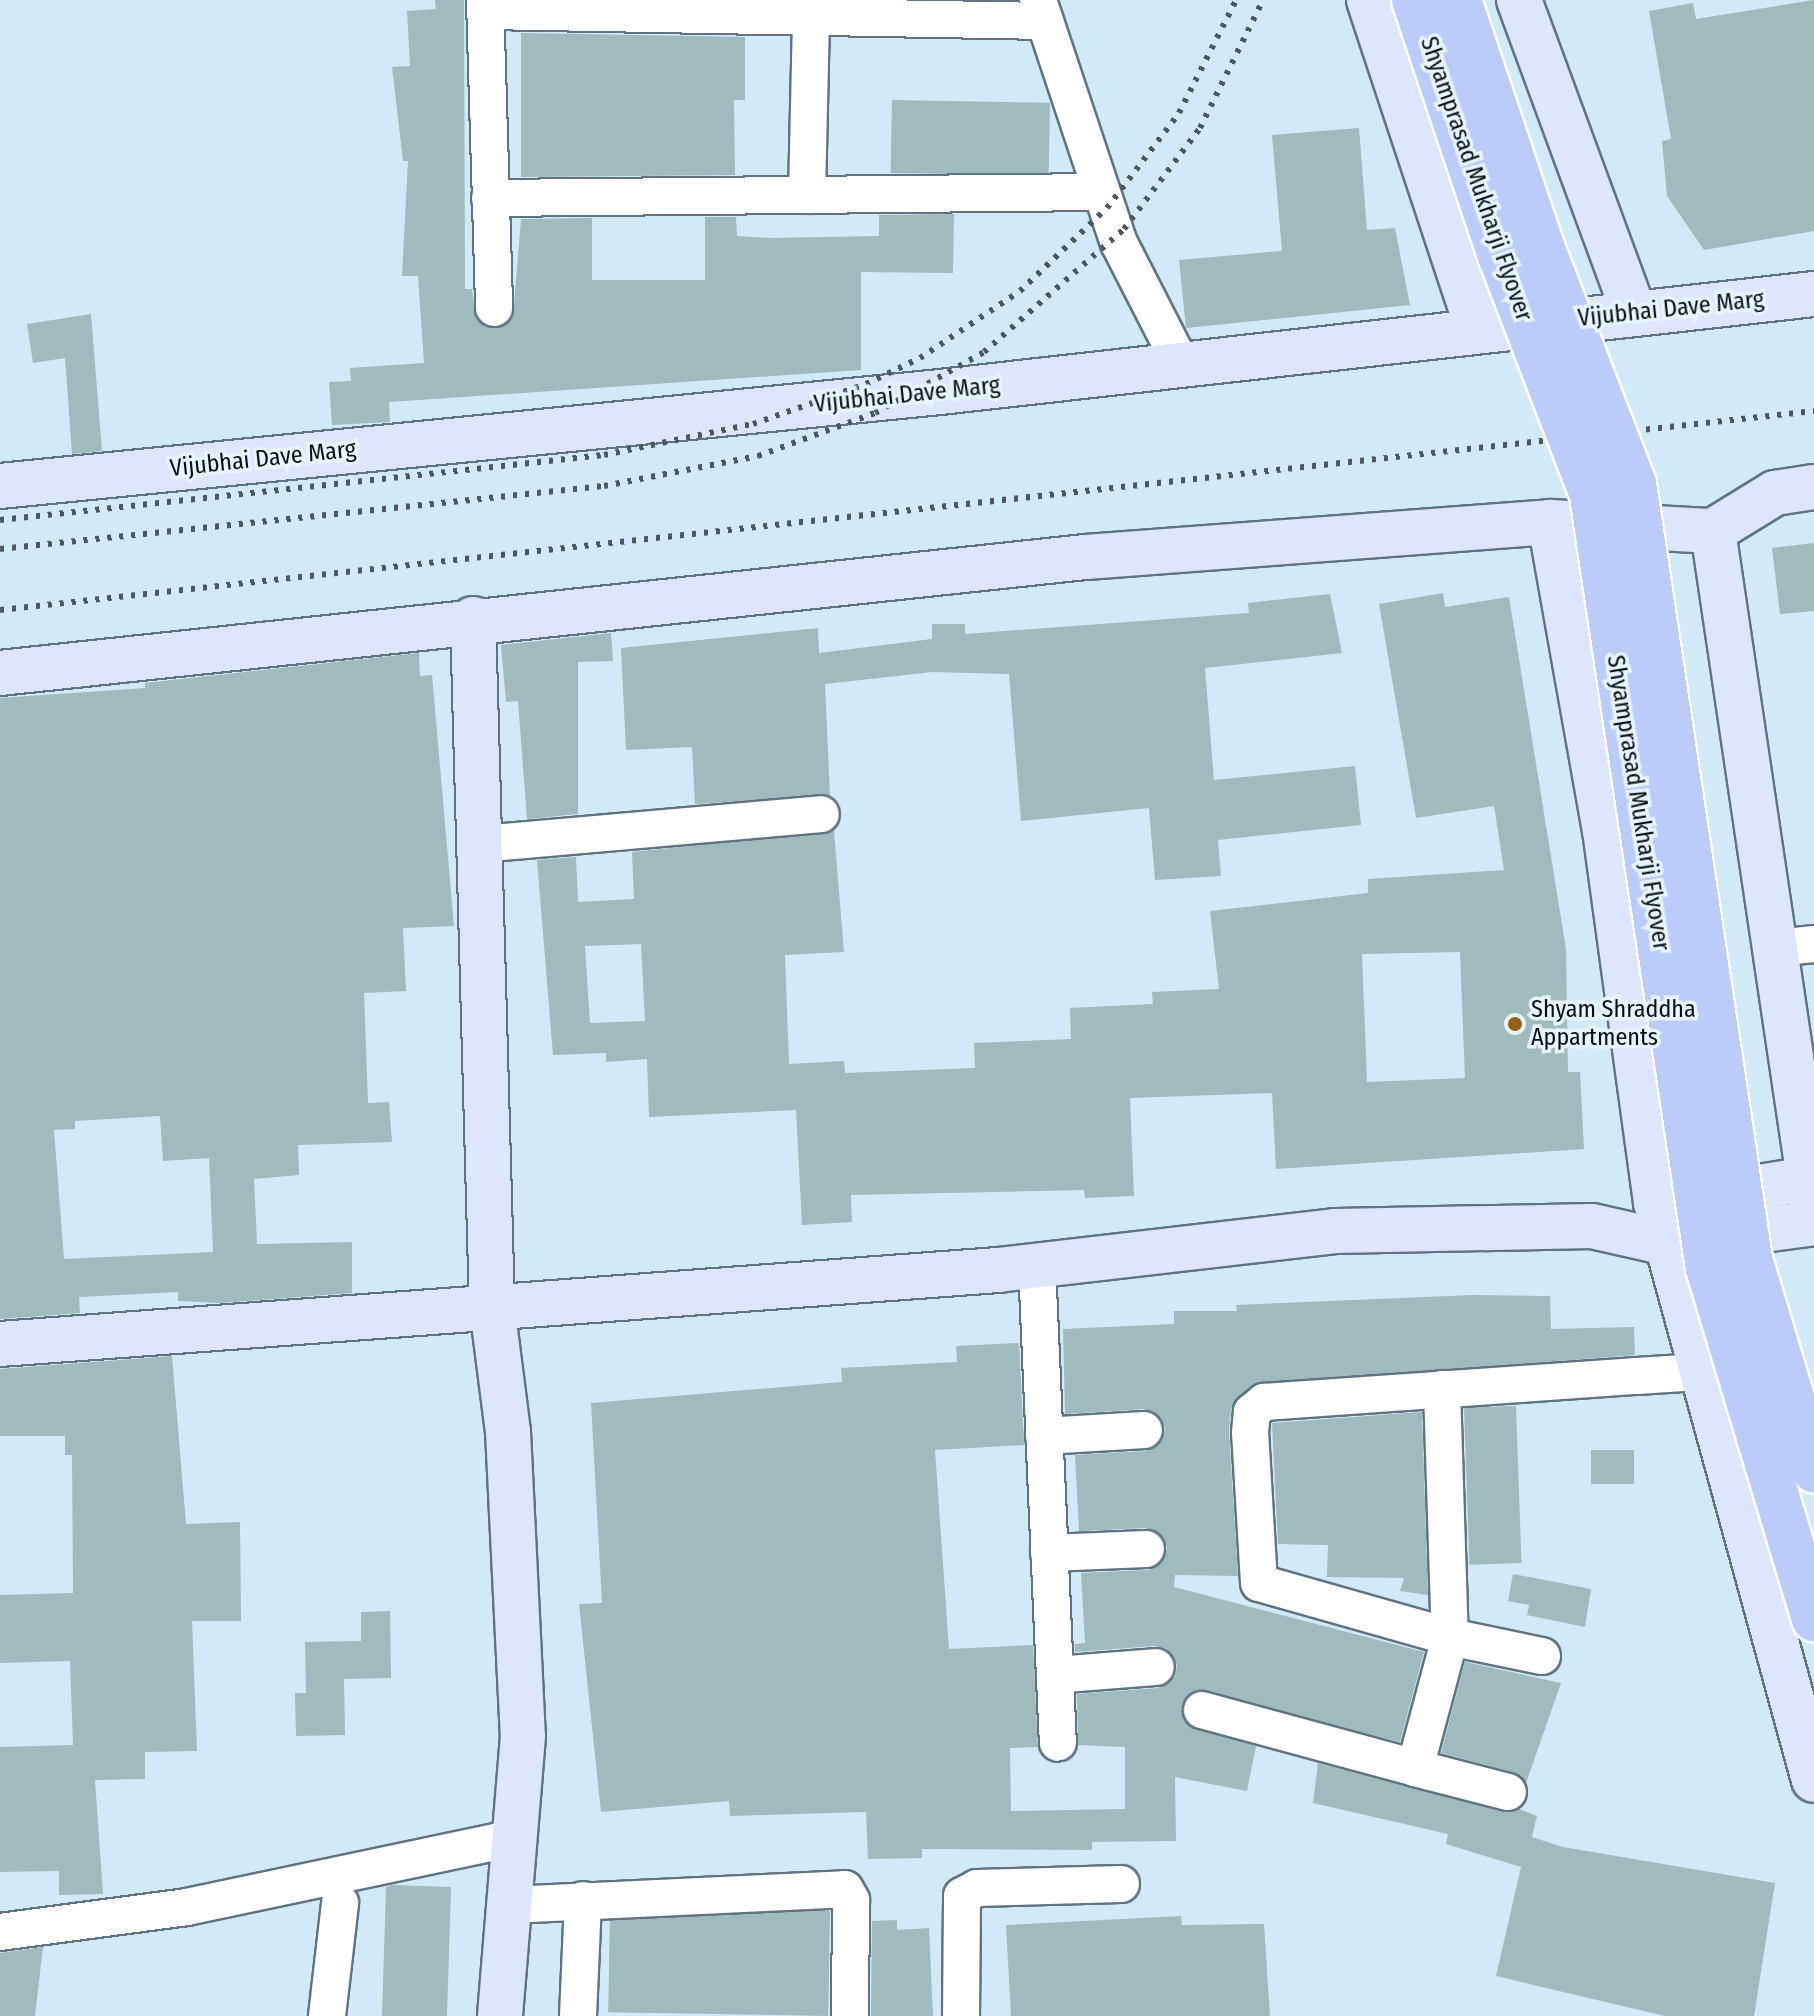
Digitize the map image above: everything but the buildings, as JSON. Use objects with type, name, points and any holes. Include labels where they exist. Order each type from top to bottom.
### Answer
[{"type":"main road","name":"Shyamprasad Mukharji Flyover","points":[[1414,0],[1501,258],[1592,495],[1708,1268],[1814,1619]]},
{"type":"main road","name":"Shyamprasad Mukharji Flyover","points":[[1459,0],[1541,244],[1634,484],[1750,1259],[1814,1471]]},
{"type":"street","points":[[1369,0],[1478,329]]},
{"type":"street","points":[[1519,0],[1634,313]]},
{"type":"street","points":[[494,308],[485,6],[811,17],[1042,11],[1119,243],[1181,364]]},
{"type":"street","points":[[807,195],[811,17]]},
{"type":"street","points":[[490,198],[1101,192]]},
{"type":"street","name":"Vijubhai Dave Marg","points":[[0,486],[1181,364],[1814,294]]},
{"type":"street","points":[[0,673],[473,619],[1071,558],[1550,522],[1713,531],[1775,493],[1814,487]]},
{"type":"street","points":[[1550,522],[1605,830],[1662,1223],[1699,1372],[1814,1780]]},
{"type":"street","points":[[1662,1223],[1812,1190],[1794,946],[1713,531]]},
{"type":"street","points":[[473,619],[492,1307],[508,1432],[523,1736],[500,2016]]},
{"type":"street","points":[[480,844],[821,814]]},
{"type":"street","points":[[0,1344],[1037,1265],[1335,1231],[1662,1223],[1814,1223]]},
{"type":"street","points":[[1037,1265],[1058,1743]]},
{"type":"street","points":[[1542,1656],[1450,1637],[1259,1583],[1252,1494],[1252,1412],[1264,1402],[1699,1372]]},
{"type":"street","points":[[1415,1768],[1450,1637],[1442,1389]]},
{"type":"street","points":[[1044,1436],[1144,1430]]},
{"type":"street","points":[[1049,1553],[1146,1549]]},
{"type":"street","points":[[1055,1675],[1156,1667]]},
{"type":"street","points":[[1202,1710],[1508,1792]]},
{"type":"street","points":[[0,1932],[187,1907],[515,1838]]},
{"type":"street","points":[[961,2016],[962,1896],[977,1888],[1121,1884]]},
{"type":"street","points":[[509,1905],[845,1889],[851,1900],[850,2016]]},
{"type":"street","points":[[578,2016],[583,1900]]},
{"type":"street","points":[[327,2016],[340,1903]]},
{"type":"railway","points":[[0,520],[604,455],[753,424],[866,384],[920,358],[1020,291],[1107,208],[1179,113],[1236,0]]},
{"type":"railway","points":[[0,549],[604,486],[758,456],[875,413],[984,352],[1124,229],[1200,128],[1263,0]]},
{"type":"railway","points":[[0,610],[1814,411]]},
{"type":"place","name":"Shyam Shraddha Appartments","points":[[1515,1024]]}]
